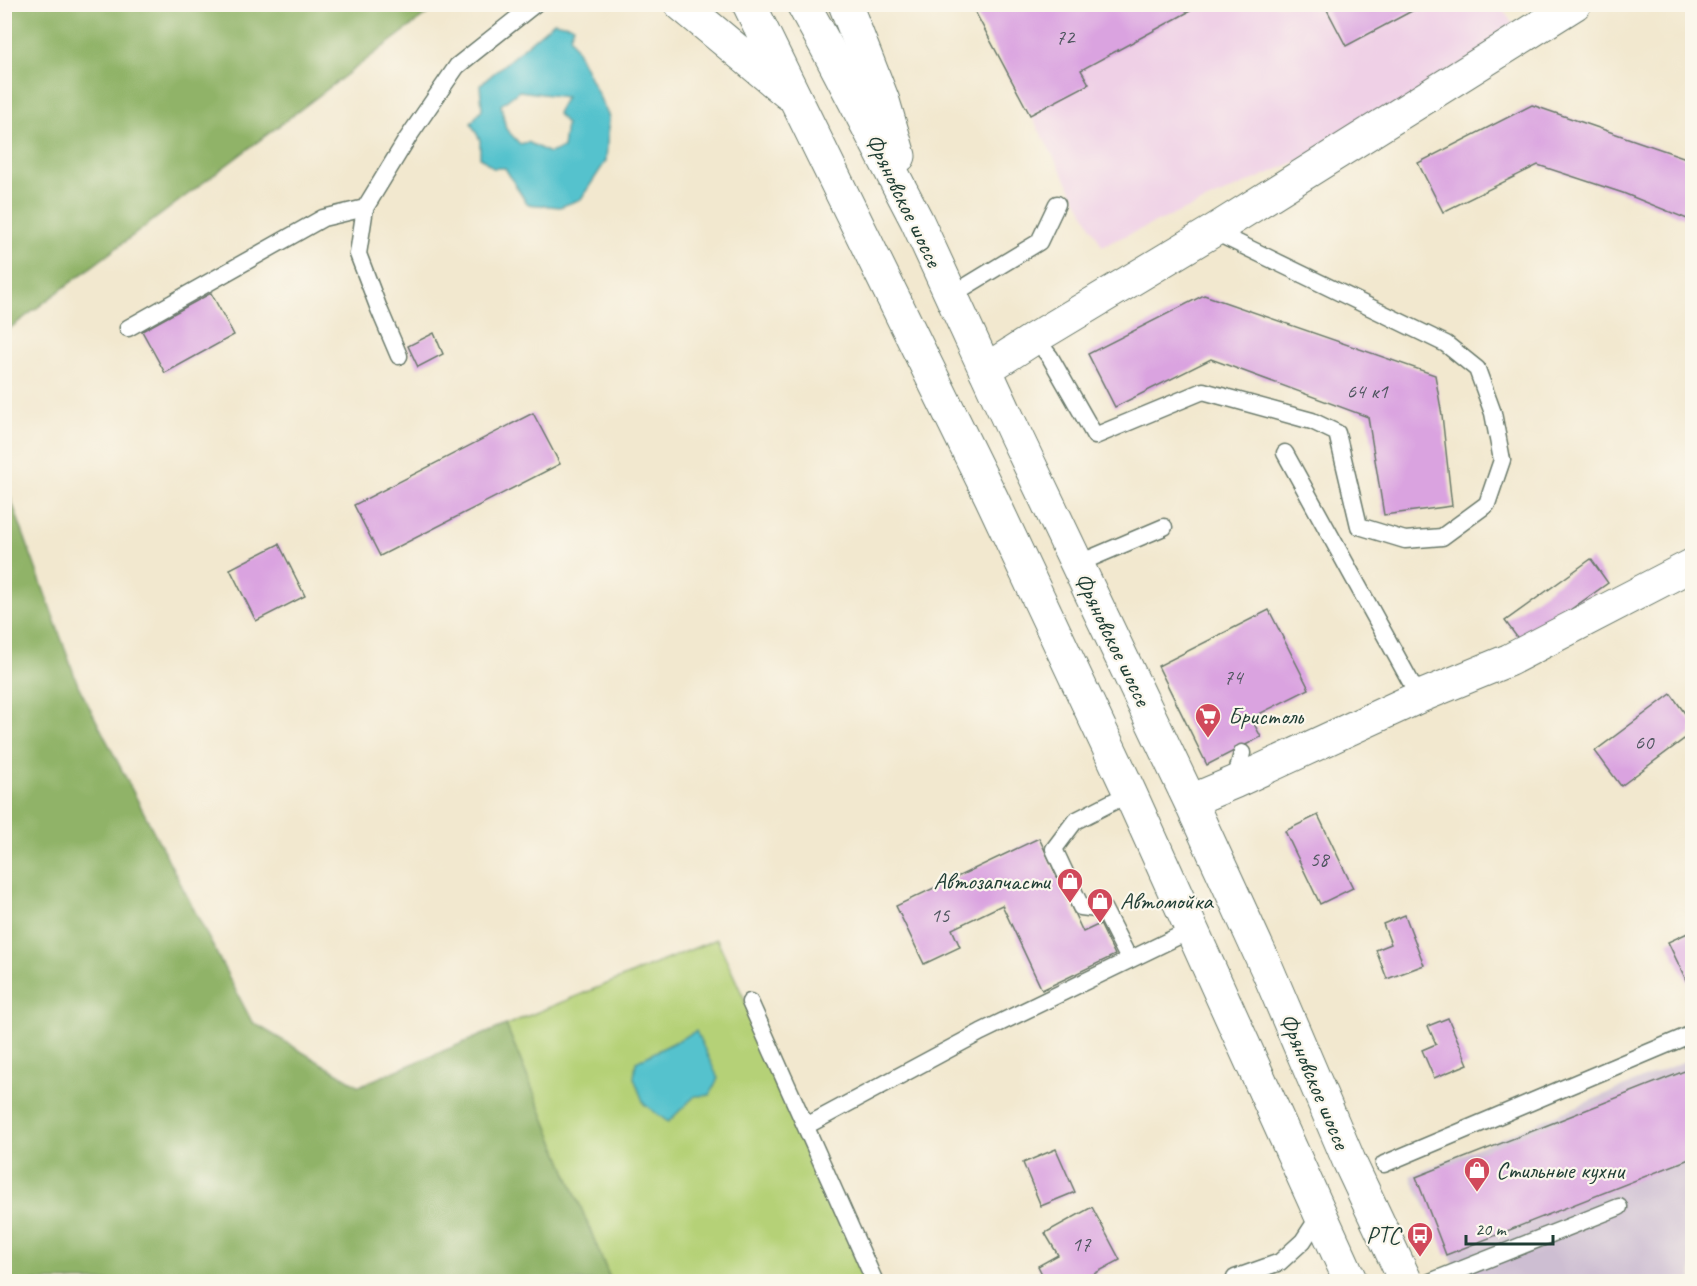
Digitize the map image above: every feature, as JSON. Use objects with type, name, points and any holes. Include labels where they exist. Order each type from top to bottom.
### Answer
[{"type":"main road","points":[[681,4],[796,100]]},
{"type":"main road","name":"Фряновское шоссе","points":[[749,4],[991,497],[1130,793],[1351,1281]]},
{"type":"main road","name":"Фряновское шоссе","points":[[803,4],[917,221],[950,296],[1190,801],[1273,981],[1349,1161],[1406,1281]]},
{"type":"main road","points":[[845,4],[884,102],[917,221]]},
{"type":"street","points":[[985,370],[1575,4]]},
{"type":"street","points":[[1190,801],[1239,767],[1509,660],[1692,565]]},
{"type":"lane","points":[[399,356],[358,254],[365,208],[407,139],[457,66],[535,4]]},
{"type":"lane","points":[[950,296],[1039,242],[1057,204]]},
{"type":"lane","points":[[128,328],[323,219],[365,208]]},
{"type":"lane","points":[[1035,338],[1050,357],[1095,436],[1203,391],[1312,422],[1337,433],[1359,526],[1405,540],[1442,537],[1487,504],[1502,460],[1493,413],[1477,369],[1446,344],[1212,231]]},
{"type":"lane","points":[[1285,453],[1419,697]]},
{"type":"lane","points":[[1077,564],[1164,527]]},
{"type":"lane","points":[[1129,959],[1104,910],[1081,907],[1054,849],[1075,821],[1130,793]]},
{"type":"lane","points":[[806,1126],[981,1032],[1191,930]]},
{"type":"lane","points":[[750,1002],[875,1281]]},
{"type":"lane","points":[[1384,1164],[1692,1034]]},
{"type":"lane","points":[[1430,1281],[1619,1207]]},
{"type":"lane","points":[[1236,1281],[1235,1278],[1280,1262],[1303,1241],[1320,1215]]},
{"type":"shaded area","points":[[971,5],[1500,5],[1518,32],[1439,99],[1102,246]]},
{"type":"shaded area","points":[[1692,1058],[1692,1281],[1463,1281],[1410,1176]]},
{"type":"green space","points":[[5,4],[439,4],[439,5],[5,332]]},
{"type":"green space","points":[[5,483],[78,685],[252,1022],[359,1086],[506,1025],[611,1281],[5,1281]]},
{"type":"green space","points":[[717,939],[873,1281],[611,1281],[506,1025]]},
{"type":"water","points":[[554,22],[574,26],[570,36],[609,117],[606,161],[581,199],[560,207],[527,204],[505,168],[493,168],[480,157],[480,140],[471,123],[482,109],[480,85]],"holes":[[[519,91],[566,97],[557,113],[566,124],[563,148],[549,153],[528,142],[520,144],[506,129],[501,105]]]},
{"type":"water","points":[[696,1031],[718,1078],[710,1095],[695,1096],[668,1122],[644,1104],[634,1078],[636,1062]]},
{"type":"building","points":[[971,4],[1203,4],[1081,70],[1089,84],[1030,115]]},
{"type":"building","points":[[1324,4],[1425,4],[1346,46]]},
{"type":"building","points":[[1532,105],[1692,160],[1692,221],[1623,193],[1538,165],[1443,212],[1418,163]]},
{"type":"building","points":[[211,293],[234,335],[165,373],[142,331]]},
{"type":"building","points":[[1204,295],[1435,375],[1452,506],[1384,515],[1368,417],[1211,359],[1115,407],[1088,354]]},
{"type":"building","points":[[434,333],[443,354],[418,367],[408,346]]},
{"type":"building","points":[[533,413],[560,464],[380,556],[354,505]]},
{"type":"building","points":[[279,544],[305,596],[256,621],[230,569]]},
{"type":"building","points":[[1591,559],[1608,583],[1522,644],[1505,621]]},
{"type":"building","points":[[1269,610],[1309,689],[1251,718],[1261,737],[1207,765],[1158,666]]},
{"type":"building","points":[[1671,694],[1692,723],[1692,733],[1621,786],[1595,751]]},
{"type":"building","points":[[1318,815],[1353,888],[1320,904],[1285,831]]},
{"type":"building","points":[[1039,838],[1083,932],[1100,924],[1115,955],[1042,990],[1002,905],[952,929],[960,947],[924,964],[896,906]]},
{"type":"building","points":[[1405,915],[1424,965],[1387,979],[1376,950],[1391,944],[1383,924]]},
{"type":"building","points":[[1692,931],[1692,980],[1687,982],[1668,942]]},
{"type":"building","points":[[1448,1018],[1468,1064],[1434,1078],[1422,1050],[1436,1044],[1428,1026]]},
{"type":"building","points":[[1692,1068],[1692,1158],[1446,1255],[1416,1177]]},
{"type":"building","points":[[1056,1149],[1075,1192],[1041,1206],[1023,1163]]},
{"type":"building","points":[[1092,1207],[1120,1260],[1079,1282],[1046,1282],[1038,1266],[1058,1255],[1045,1233]]},
{"type":"place","name":"Бристоль","points":[[1208,739]]},
{"type":"place","name":"Автозапчасти","points":[[1070,904]]},
{"type":"place","name":"Автомойка","points":[[1100,924]]},
{"type":"place","name":"Стильные кухни","points":[[1477,1193]]},
{"type":"place","name":"РТС","points":[[1420,1258]]}]
